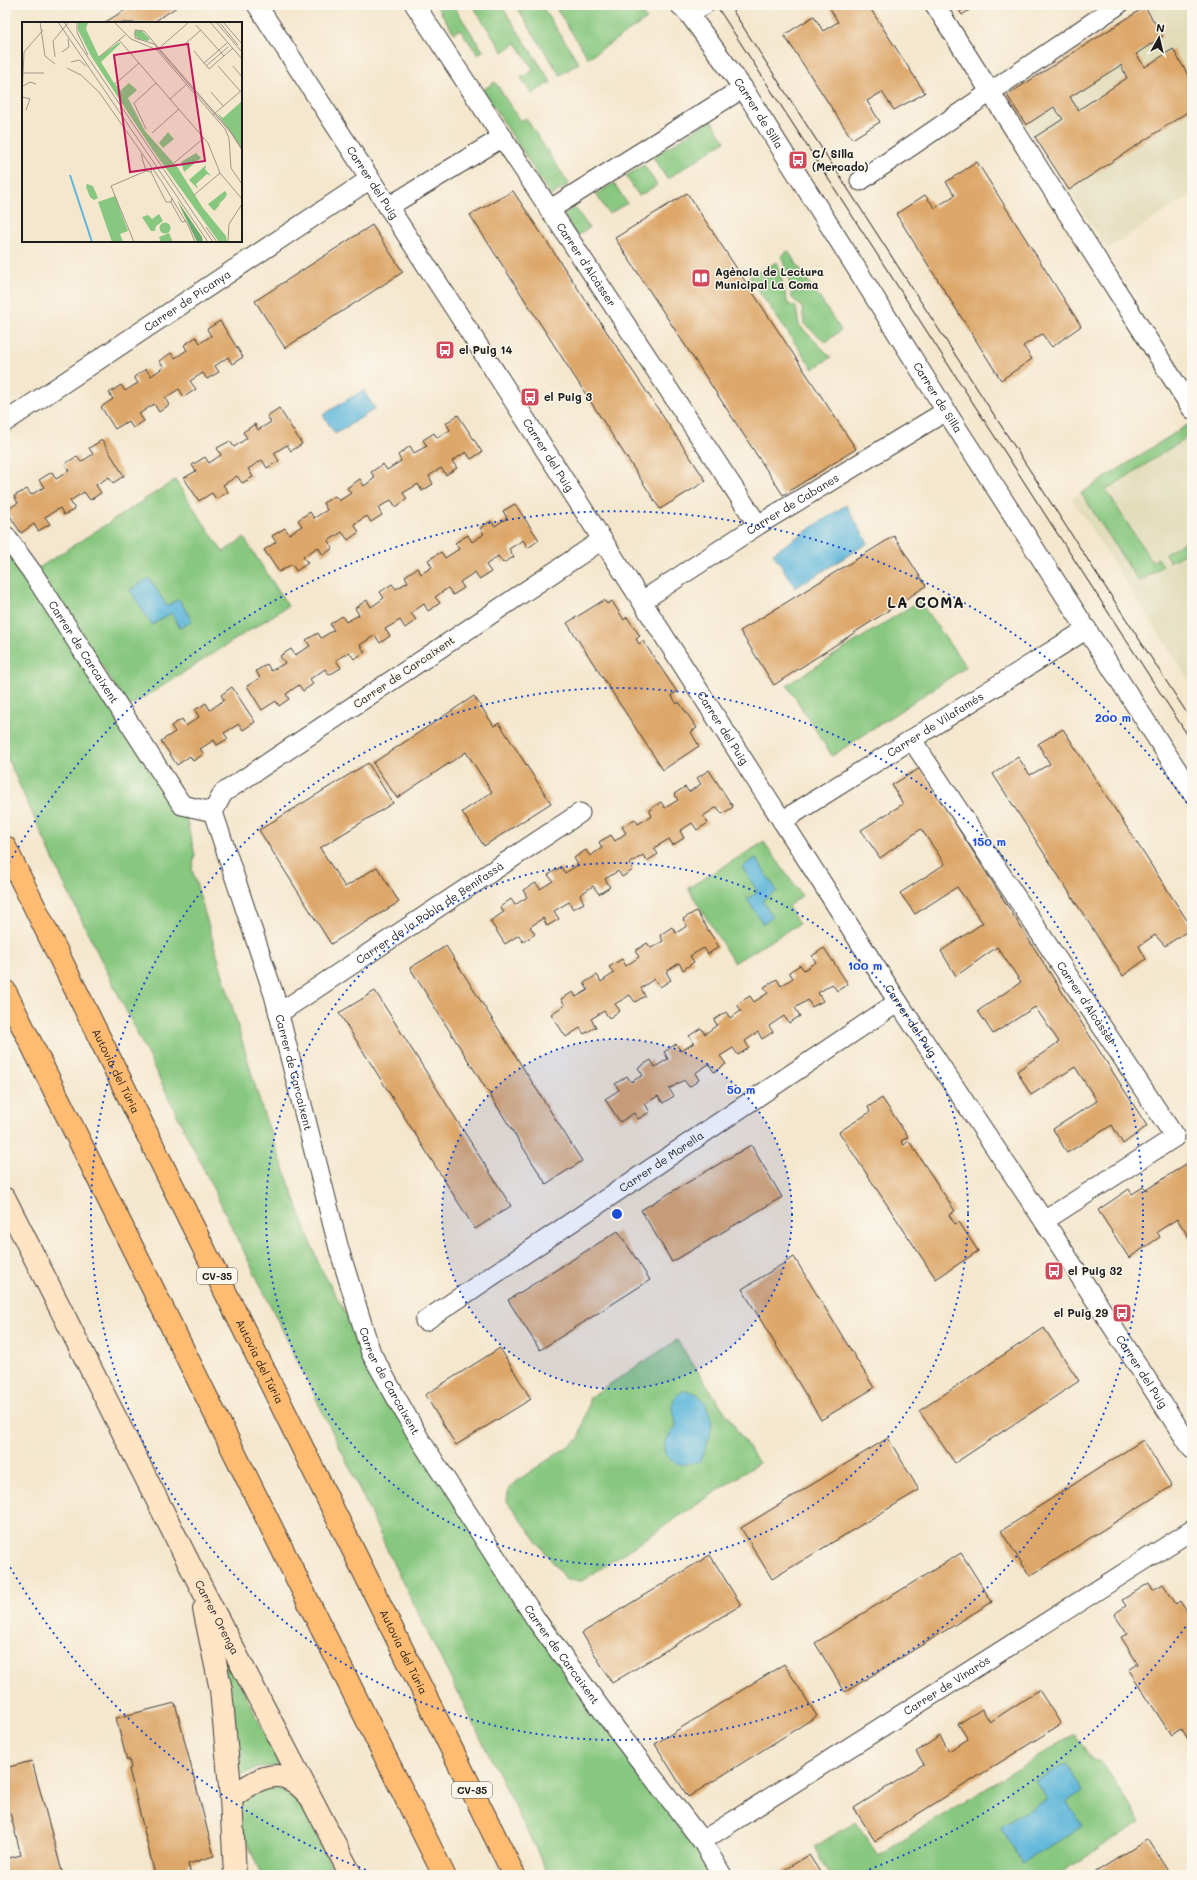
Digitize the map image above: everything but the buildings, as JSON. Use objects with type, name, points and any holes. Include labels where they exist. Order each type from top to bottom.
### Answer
[{"type":"highway","name":"Autovia del Túria","points":[[5,847],[514,1875]]},
{"type":"highway","points":[[5,991],[444,1875]]},
{"type":"street","name":"Carrer del Puig","points":[[257,5],[642,601],[898,1002],[1044,1221],[1192,1449]]},
{"type":"street","name":"Carrer d'Alcàsser","points":[[415,5],[758,525]]},
{"type":"street","points":[[935,5],[1192,409]]},
{"type":"street","points":[[860,181],[1118,5]]},
{"type":"street","name":"Carrer de Silla","points":[[691,8],[946,411],[1192,793]]},
{"type":"street","points":[[550,210],[743,88]]},
{"type":"street","points":[[388,207],[503,137]]},
{"type":"street","name":"Carrer de Picanya","points":[[5,422],[370,179]]},
{"type":"street","name":"Carrer de Cabanes","points":[[642,601],[758,525],[946,411]]},
{"type":"street","name":"Carrer de Carcaixent","points":[[5,535],[32,572],[182,805],[213,812]]},
{"type":"street","name":"Carrer de Carcaixent","points":[[602,540],[223,793],[213,812],[279,1013],[339,1249],[370,1354],[419,1438],[537,1621],[618,1732],[702,1841],[722,1875]]},
{"type":"street","name":"Carrer de Vilafamés","points":[[782,820],[912,740],[1087,628]]},
{"type":"street","name":"Carrer d'Alcàsser","points":[[912,740],[1175,1137],[1044,1221]]},
{"type":"street","name":"Carrer de la Pobla de Benifassà","points":[[279,1013],[580,813]]},
{"type":"street","name":"Carrer de Morella","points":[[425,1321],[898,1002]]},
{"type":"street","points":[[5,1199],[198,1581]]},
{"type":"street","name":"Carrer de Vinaròs","points":[[702,1841],[1192,1530]]},
{"type":"street","name":"Carrer Orenga","points":[[198,1581],[348,1872]]},
{"type":"street","name":"Carrer Orenga","points":[[198,1581],[221,1690],[231,1798],[235,1875]]},
{"type":"street","points":[[231,1798],[249,1784],[271,1776],[291,1779],[309,1794]]},
{"type":"shaded area","points":[[1148,5],[1192,5],[1192,194],[1107,249],[1007,95]]},
{"type":"shaded area","points":[[1192,422],[1192,685],[1072,499]]},
{"type":"green space","points":[[436,5],[453,5],[483,51],[478,55],[460,29],[454,33]]},
{"type":"green space","points":[[472,5],[501,5],[551,82],[532,94],[521,78],[534,70],[516,43],[503,52]]},
{"type":"green space","points":[[515,5],[541,5],[579,63],[560,75]]},
{"type":"green space","points":[[554,5],[634,5],[647,19],[588,58]]},
{"type":"green space","points":[[495,82],[520,121],[526,118],[569,184],[551,196],[483,90]]},
{"type":"green space","points":[[711,120],[725,141],[667,179],[653,157]]},
{"type":"green space","points":[[644,165],[657,185],[639,196],[626,176]]},
{"type":"green space","points":[[614,183],[627,203],[609,214],[596,194]]},
{"type":"green space","points":[[575,207],[589,228],[577,236],[563,214]]},
{"type":"green space","points":[[788,251],[841,330],[826,342],[804,324],[802,307],[792,298],[788,274],[781,256]]},
{"type":"green space","points":[[777,262],[788,304],[796,307],[799,325],[831,357],[813,369],[749,277]]},
{"type":"green space","points":[[1192,422],[1192,434],[1106,490],[1152,562],[1158,558],[1163,566],[1139,582],[1081,493]]},
{"type":"green space","points":[[175,480],[223,552],[244,538],[288,606],[129,707],[37,569]]},
{"type":"green space","points":[[1192,537],[1192,549],[1170,562],[1165,554]]},
{"type":"green space","points":[[5,544],[179,788],[195,855],[192,869],[262,1109],[319,1265],[391,1395],[523,1589],[726,1875],[549,1875],[394,1565],[348,1464],[67,890],[5,753]]},
{"type":"green space","points":[[919,601],[966,667],[832,756],[787,685]]},
{"type":"green space","points":[[764,842],[802,896],[788,906],[799,924],[734,963],[688,888]]},
{"type":"green space","points":[[677,1340],[759,1463],[582,1581],[566,1580],[507,1501],[509,1488],[521,1478],[579,1439],[590,1397]]},
{"type":"green space","points":[[220,1644],[280,1763],[280,1766],[258,1767],[245,1774],[238,1774]]},
{"type":"green space","points":[[1075,1734],[1092,1760],[1101,1761],[1140,1822],[1058,1875],[830,1875],[814,1847],[855,1822],[878,1855]]},
{"type":"green space","points":[[275,1786],[295,1793],[330,1862],[331,1875],[261,1875],[238,1820],[239,1807],[249,1794]]},
{"type":"water","points":[[363,390],[375,409],[335,434],[323,415]]},
{"type":"water","points":[[846,505],[868,543],[795,588],[773,553]]},
{"type":"water","points":[[149,578],[167,606],[179,599],[192,621],[180,628],[171,613],[152,625],[130,590]]},
{"type":"water","points":[[756,858],[777,891],[762,900],[773,917],[763,924],[747,899],[758,892],[742,867]]},
{"type":"water","points":[[685,1390],[698,1394],[706,1404],[712,1422],[710,1436],[700,1461],[679,1464],[668,1457],[664,1451],[664,1446],[666,1440],[676,1427],[673,1402],[679,1394]]},
{"type":"water","points":[[1066,1763],[1083,1792],[1067,1802],[1082,1826],[1022,1863],[1000,1827],[1047,1799],[1036,1781]]},
{"type":"tram line","points":[[716,5],[1192,742]]},
{"type":"tram line","points":[[729,5],[1192,721]]},
{"type":"place","name":"C/ Silla (Mercado)","points":[[798,160]]},
{"type":"place","name":"Agència de Lectura Municipal La Coma","points":[[701,278]]},
{"type":"place","name":"el Puig 14","points":[[445,350]]},
{"type":"place","name":"el Puig 3","points":[[530,397]]},
{"type":"place","name":"el Puig 32","points":[[1054,1271]]},
{"type":"place","name":"el Puig 29","points":[[1122,1313]]},
{"type":"district","name":"LA COMA","points":[[926,603]]}]
